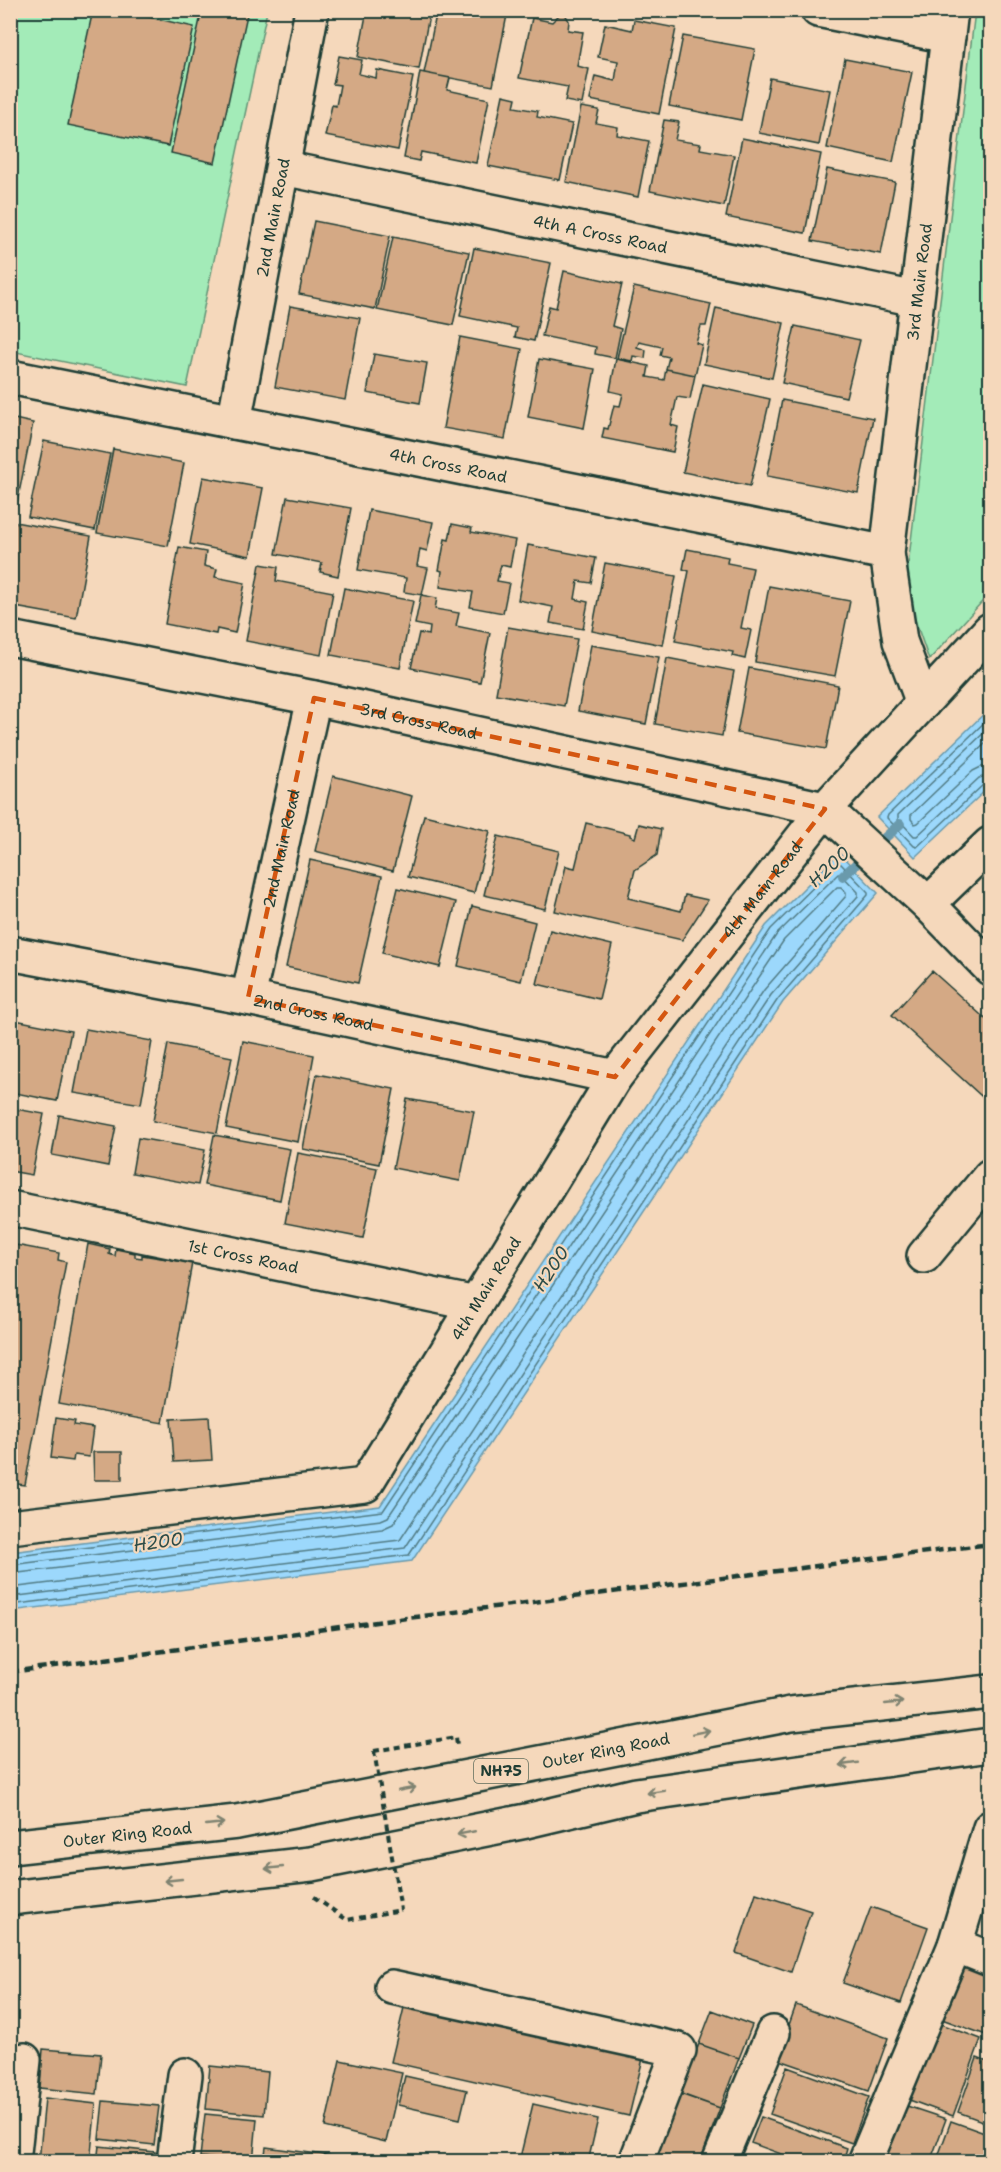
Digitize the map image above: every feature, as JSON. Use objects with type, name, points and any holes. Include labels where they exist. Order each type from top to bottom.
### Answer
[{"type":"main road","name":"2nd Main Road","points":[[234,422],[312,10]]},
{"type":"main road","points":[[818,10],[949,23]]},
{"type":"main road","name":"3rd Main Road","points":[[940,685],[900,641],[887,553],[949,23]]},
{"type":"main road","name":"4th A Cross Road","points":[[283,168],[916,299]]},
{"type":"main road","name":"4th Cross Road","points":[[10,378],[887,553]]},
{"type":"main road","name":"4th Main Road","points":[[10,1527],[365,1485],[615,1077],[825,809],[990,630]]},
{"type":"main road","name":"3rd Cross Road","points":[[10,638],[314,698],[825,809]]},
{"type":"main road","name":"2nd Main Road","points":[[248,998],[314,698]]},
{"type":"main road","points":[[825,809],[897,875],[990,968]]},
{"type":"main road","points":[[927,904],[990,844]]},
{"type":"main road","name":"2nd Cross Road","points":[[10,953],[248,998],[615,1077]]},
{"type":"main road","points":[[924,1256],[990,1176]]},
{"type":"main road","name":"1st Cross Road","points":[[10,1208],[476,1304]]},
{"type":"main road","name":"Outer Ring Road","points":[[10,1846],[237,1822],[790,1714],[990,1692]]},
{"type":"main road","points":[[10,1898],[311,1864],[526,1821],[636,1795],[990,1745]]},
{"type":"main road","points":[[865,2162],[955,1945],[990,1828]]},
{"type":"main road","points":[[955,1945],[990,1959]]},
{"type":"main road","points":[[392,1987],[680,2050],[636,2162]]},
{"type":"main road","points":[[718,2162],[773,2033]]},
{"type":"main road","points":[[13,2162],[24,2060]]},
{"type":"main road","points":[[174,2162],[185,2075]]},
{"type":"path","points":[[310,1894],[347,1920],[401,1911],[374,1751],[456,1737]]},
{"type":"highlighted area","points":[[314,698],[825,809],[615,1077],[248,998]]},
{"type":"green space","points":[[11,11],[267,11],[187,387],[11,351]]},
{"type":"green space","points":[[975,11],[990,11],[990,593],[929,660],[905,591]]},
{"type":"water","points":[[990,708],[990,786],[915,857],[877,817]]},
{"type":"water","points":[[839,853],[878,893],[783,1002],[412,1561],[11,1611],[11,1552],[380,1506],[766,926]]},
{"type":"building","points":[[93,10],[117,10],[194,27],[168,146],[68,125]]},
{"type":"building","points":[[202,10],[248,10],[215,163],[171,153]]},
{"type":"building","points":[[367,10],[430,10],[419,69],[358,57]]},
{"type":"building","points":[[437,10],[508,10],[493,86],[424,73]]},
{"type":"building","points":[[560,14],[565,14],[569,21],[568,30],[583,32],[577,66],[589,69],[582,104],[565,101],[568,87],[519,78],[532,18],[552,22]]},
{"type":"building","points":[[634,20],[676,28],[659,114],[590,100],[595,76],[615,81],[618,61],[598,57],[605,24],[632,30]]},
{"type":"building","points":[[683,36],[755,49],[741,120],[669,106]]},
{"type":"building","points":[[339,56],[362,60],[359,74],[376,78],[377,70],[413,77],[398,150],[325,136],[332,105],[336,106],[340,85],[333,84]]},
{"type":"building","points":[[845,59],[912,72],[893,162],[827,148]]},
{"type":"building","points":[[420,72],[450,78],[447,90],[489,99],[476,163],[421,152],[419,161],[404,158]]},
{"type":"building","points":[[770,78],[830,90],[819,145],[759,133]]},
{"type":"building","points":[[503,95],[516,98],[514,107],[538,111],[537,117],[572,124],[560,180],[488,166]]},
{"type":"building","points":[[581,107],[599,110],[596,123],[618,127],[617,135],[649,141],[638,197],[566,182]]},
{"type":"building","points":[[664,120],[679,122],[675,140],[701,144],[700,149],[734,155],[724,206],[650,191]]},
{"type":"building","points":[[742,138],[821,154],[805,233],[726,217]]},
{"type":"building","points":[[827,169],[895,182],[881,254],[812,241]]},
{"type":"building","points":[[314,221],[390,236],[375,309],[299,294]]},
{"type":"building","points":[[393,237],[469,252],[453,325],[377,310]]},
{"type":"building","points":[[474,248],[551,263],[534,341],[515,337],[517,328],[460,316]]},
{"type":"building","points":[[564,271],[622,284],[612,326],[621,329],[615,358],[595,354],[596,347],[542,336],[549,306],[556,308]]},
{"type":"building","points":[[634,287],[711,304],[706,326],[701,326],[696,343],[702,345],[695,375],[666,369],[669,357],[660,355],[662,347],[639,342],[637,347],[646,350],[645,358],[633,356],[632,361],[617,358]]},
{"type":"building","points":[[290,306],[360,318],[345,400],[275,387]]},
{"type":"building","points":[[716,308],[784,323],[772,378],[704,364]]},
{"type":"building","points":[[795,326],[860,340],[846,397],[782,383]]},
{"type":"building","points":[[460,337],[522,349],[505,439],[443,428]]},
{"type":"building","points":[[374,354],[427,363],[420,403],[367,393]]},
{"type":"building","points":[[539,359],[595,369],[584,428],[528,417]]},
{"type":"building","points":[[616,359],[649,366],[647,377],[664,380],[666,369],[695,375],[690,399],[677,397],[671,425],[678,427],[673,452],[602,438],[604,428],[608,429],[614,405],[620,406],[623,394],[610,391]]},
{"type":"building","points":[[703,384],[770,399],[750,486],[683,472]]},
{"type":"building","points":[[782,400],[873,418],[858,493],[767,476]]},
{"type":"building","points":[[10,418],[33,423],[15,513],[10,512]]},
{"type":"building","points":[[44,441],[110,454],[95,530],[28,517]]},
{"type":"building","points":[[113,449],[184,463],[168,546],[97,533]]},
{"type":"building","points":[[203,477],[263,488],[250,556],[190,544]]},
{"type":"building","points":[[287,497],[351,508],[338,576],[320,572],[322,563],[276,554]]},
{"type":"building","points":[[369,510],[433,522],[427,551],[420,549],[417,566],[428,568],[422,595],[404,592],[406,578],[358,570]]},
{"type":"building","points":[[15,522],[91,536],[76,618],[10,606],[10,543]]},
{"type":"building","points":[[452,524],[472,528],[471,532],[515,540],[510,567],[501,565],[497,581],[509,583],[503,613],[470,607],[473,592],[440,587],[442,571],[439,570],[445,539],[449,540]]},
{"type":"building","points":[[528,545],[596,558],[591,583],[578,581],[575,599],[588,602],[583,629],[550,623],[553,607],[518,600]]},
{"type":"building","points":[[179,547],[206,552],[204,566],[217,569],[215,577],[245,583],[235,633],[217,629],[216,634],[165,624]]},
{"type":"building","points":[[687,549],[728,557],[727,563],[753,568],[741,628],[751,630],[745,659],[732,656],[733,652],[675,641],[689,571],[683,569]]},
{"type":"building","points":[[605,563],[676,576],[663,645],[592,631]]},
{"type":"building","points":[[260,564],[278,567],[276,581],[333,592],[321,655],[246,641]]},
{"type":"building","points":[[769,586],[850,601],[835,676],[755,662]]},
{"type":"building","points":[[344,588],[413,601],[400,668],[331,655]]},
{"type":"building","points":[[421,595],[437,598],[435,609],[459,613],[456,626],[490,633],[480,682],[411,668],[419,633],[429,635],[430,627],[415,624]]},
{"type":"building","points":[[508,627],[577,639],[564,706],[496,694]]},
{"type":"building","points":[[591,645],[659,657],[646,724],[578,711]]},
{"type":"building","points":[[667,658],[734,671],[722,736],[655,724]]},
{"type":"building","points":[[749,668],[838,685],[826,749],[737,733]]},
{"type":"building","points":[[333,776],[412,796],[393,871],[315,851]]},
{"type":"building","points":[[424,815],[490,831],[474,893],[408,877]]},
{"type":"building","points":[[586,823],[630,834],[635,838],[639,824],[661,829],[657,855],[635,870],[628,898],[681,911],[685,895],[708,900],[682,940],[555,911],[566,866],[575,868]]},
{"type":"building","points":[[498,836],[559,851],[545,909],[484,895]]},
{"type":"building","points":[[310,860],[382,876],[358,983],[286,967]]},
{"type":"building","points":[[398,888],[456,902],[440,967],[382,953]]},
{"type":"building","points":[[472,906],[535,922],[521,981],[458,966]]},
{"type":"building","points":[[550,930],[612,945],[599,999],[537,984]]},
{"type":"building","points":[[932,971],[990,1023],[990,1104],[892,1015]]},
{"type":"building","points":[[10,1019],[71,1031],[57,1101],[10,1092]]},
{"type":"building","points":[[86,1029],[152,1041],[141,1104],[74,1093]]},
{"type":"building","points":[[243,1041],[314,1055],[298,1142],[226,1128]]},
{"type":"building","points":[[168,1044],[232,1057],[217,1133],[153,1121]]},
{"type":"building","points":[[317,1074],[394,1089],[379,1164],[303,1149]]},
{"type":"building","points":[[407,1099],[474,1111],[460,1181],[393,1168]]},
{"type":"building","points":[[10,1108],[44,1114],[32,1175],[10,1171]]},
{"type":"building","points":[[59,1115],[116,1126],[108,1166],[52,1155]]},
{"type":"building","points":[[214,1135],[290,1149],[280,1200],[204,1185]]},
{"type":"building","points":[[138,1138],[205,1150],[198,1185],[132,1173]]},
{"type":"building","points":[[298,1153],[377,1168],[363,1238],[285,1223]]},
{"type":"building","points":[[10,1244],[59,1253],[58,1260],[66,1262],[25,1485],[10,1483]]},
{"type":"building","points":[[88,1244],[110,1249],[109,1254],[115,1256],[116,1249],[135,1253],[135,1257],[142,1258],[142,1255],[192,1263],[163,1423],[59,1404]]},
{"type":"building","points":[[209,1417],[212,1460],[174,1462],[171,1419]]},
{"type":"building","points":[[56,1418],[75,1421],[74,1425],[93,1428],[89,1457],[74,1455],[73,1461],[51,1458]]},
{"type":"building","points":[[93,1452],[122,1452],[122,1480],[94,1480]]},
{"type":"building","points":[[756,1893],[811,1911],[791,1972],[736,1953]]},
{"type":"building","points":[[871,1907],[928,1927],[901,2003],[843,1983]]},
{"type":"building","points":[[960,1962],[990,1973],[990,2024],[986,2035],[939,2018]]},
{"type":"building","points":[[407,1995],[645,2050],[629,2116],[391,2062]]},
{"type":"building","points":[[796,2005],[888,2038],[869,2091],[777,2059]]},
{"type":"building","points":[[712,2010],[752,2025],[739,2058],[699,2044]]},
{"type":"building","points":[[933,2021],[981,2039],[953,2116],[904,2098]]},
{"type":"building","points":[[699,2044],[739,2058],[720,2108],[680,2094]]},
{"type":"building","points":[[43,2049],[101,2054],[97,2094],[40,2088]]},
{"type":"building","points":[[977,2058],[990,2063],[990,2124],[958,2112]]},
{"type":"building","points":[[340,2060],[402,2073],[386,2142],[325,2127]]},
{"type":"building","points":[[210,2066],[268,2072],[264,2115],[206,2109]]},
{"type":"building","points":[[787,2067],[869,2097],[852,2143],[770,2114]]},
{"type":"building","points":[[405,2076],[467,2090],[460,2119],[398,2105]]},
{"type":"building","points":[[673,2091],[720,2108],[700,2162],[677,2162],[650,2151]]},
{"type":"building","points":[[45,2098],[96,2104],[90,2162],[39,2162]]},
{"type":"building","points":[[103,2101],[159,2106],[154,2145],[99,2139]]},
{"type":"building","points":[[533,2104],[598,2119],[588,2162],[519,2162]]},
{"type":"building","points":[[904,2105],[946,2119],[930,2162],[906,2162],[886,2154]]},
{"type":"building","points":[[205,2114],[257,2119],[253,2162],[200,2157]]},
{"type":"building","points":[[761,2117],[847,2148],[843,2162],[803,2162],[751,2143]]},
{"type":"building","points":[[951,2121],[990,2135],[980,2162],[936,2162]]},
{"type":"building","points":[[99,2146],[155,2152],[154,2162],[97,2162]]},
{"type":"building","points":[[266,2147],[347,2158],[347,2162],[264,2162]]},
{"type":"building","points":[[650,2151],[677,2162],[646,2162]]},
{"type":"waterway","name":"H200","points":[[843,876],[900,824]]},
{"type":"railway","points":[[10,1672],[384,1621],[990,1544]]}]
